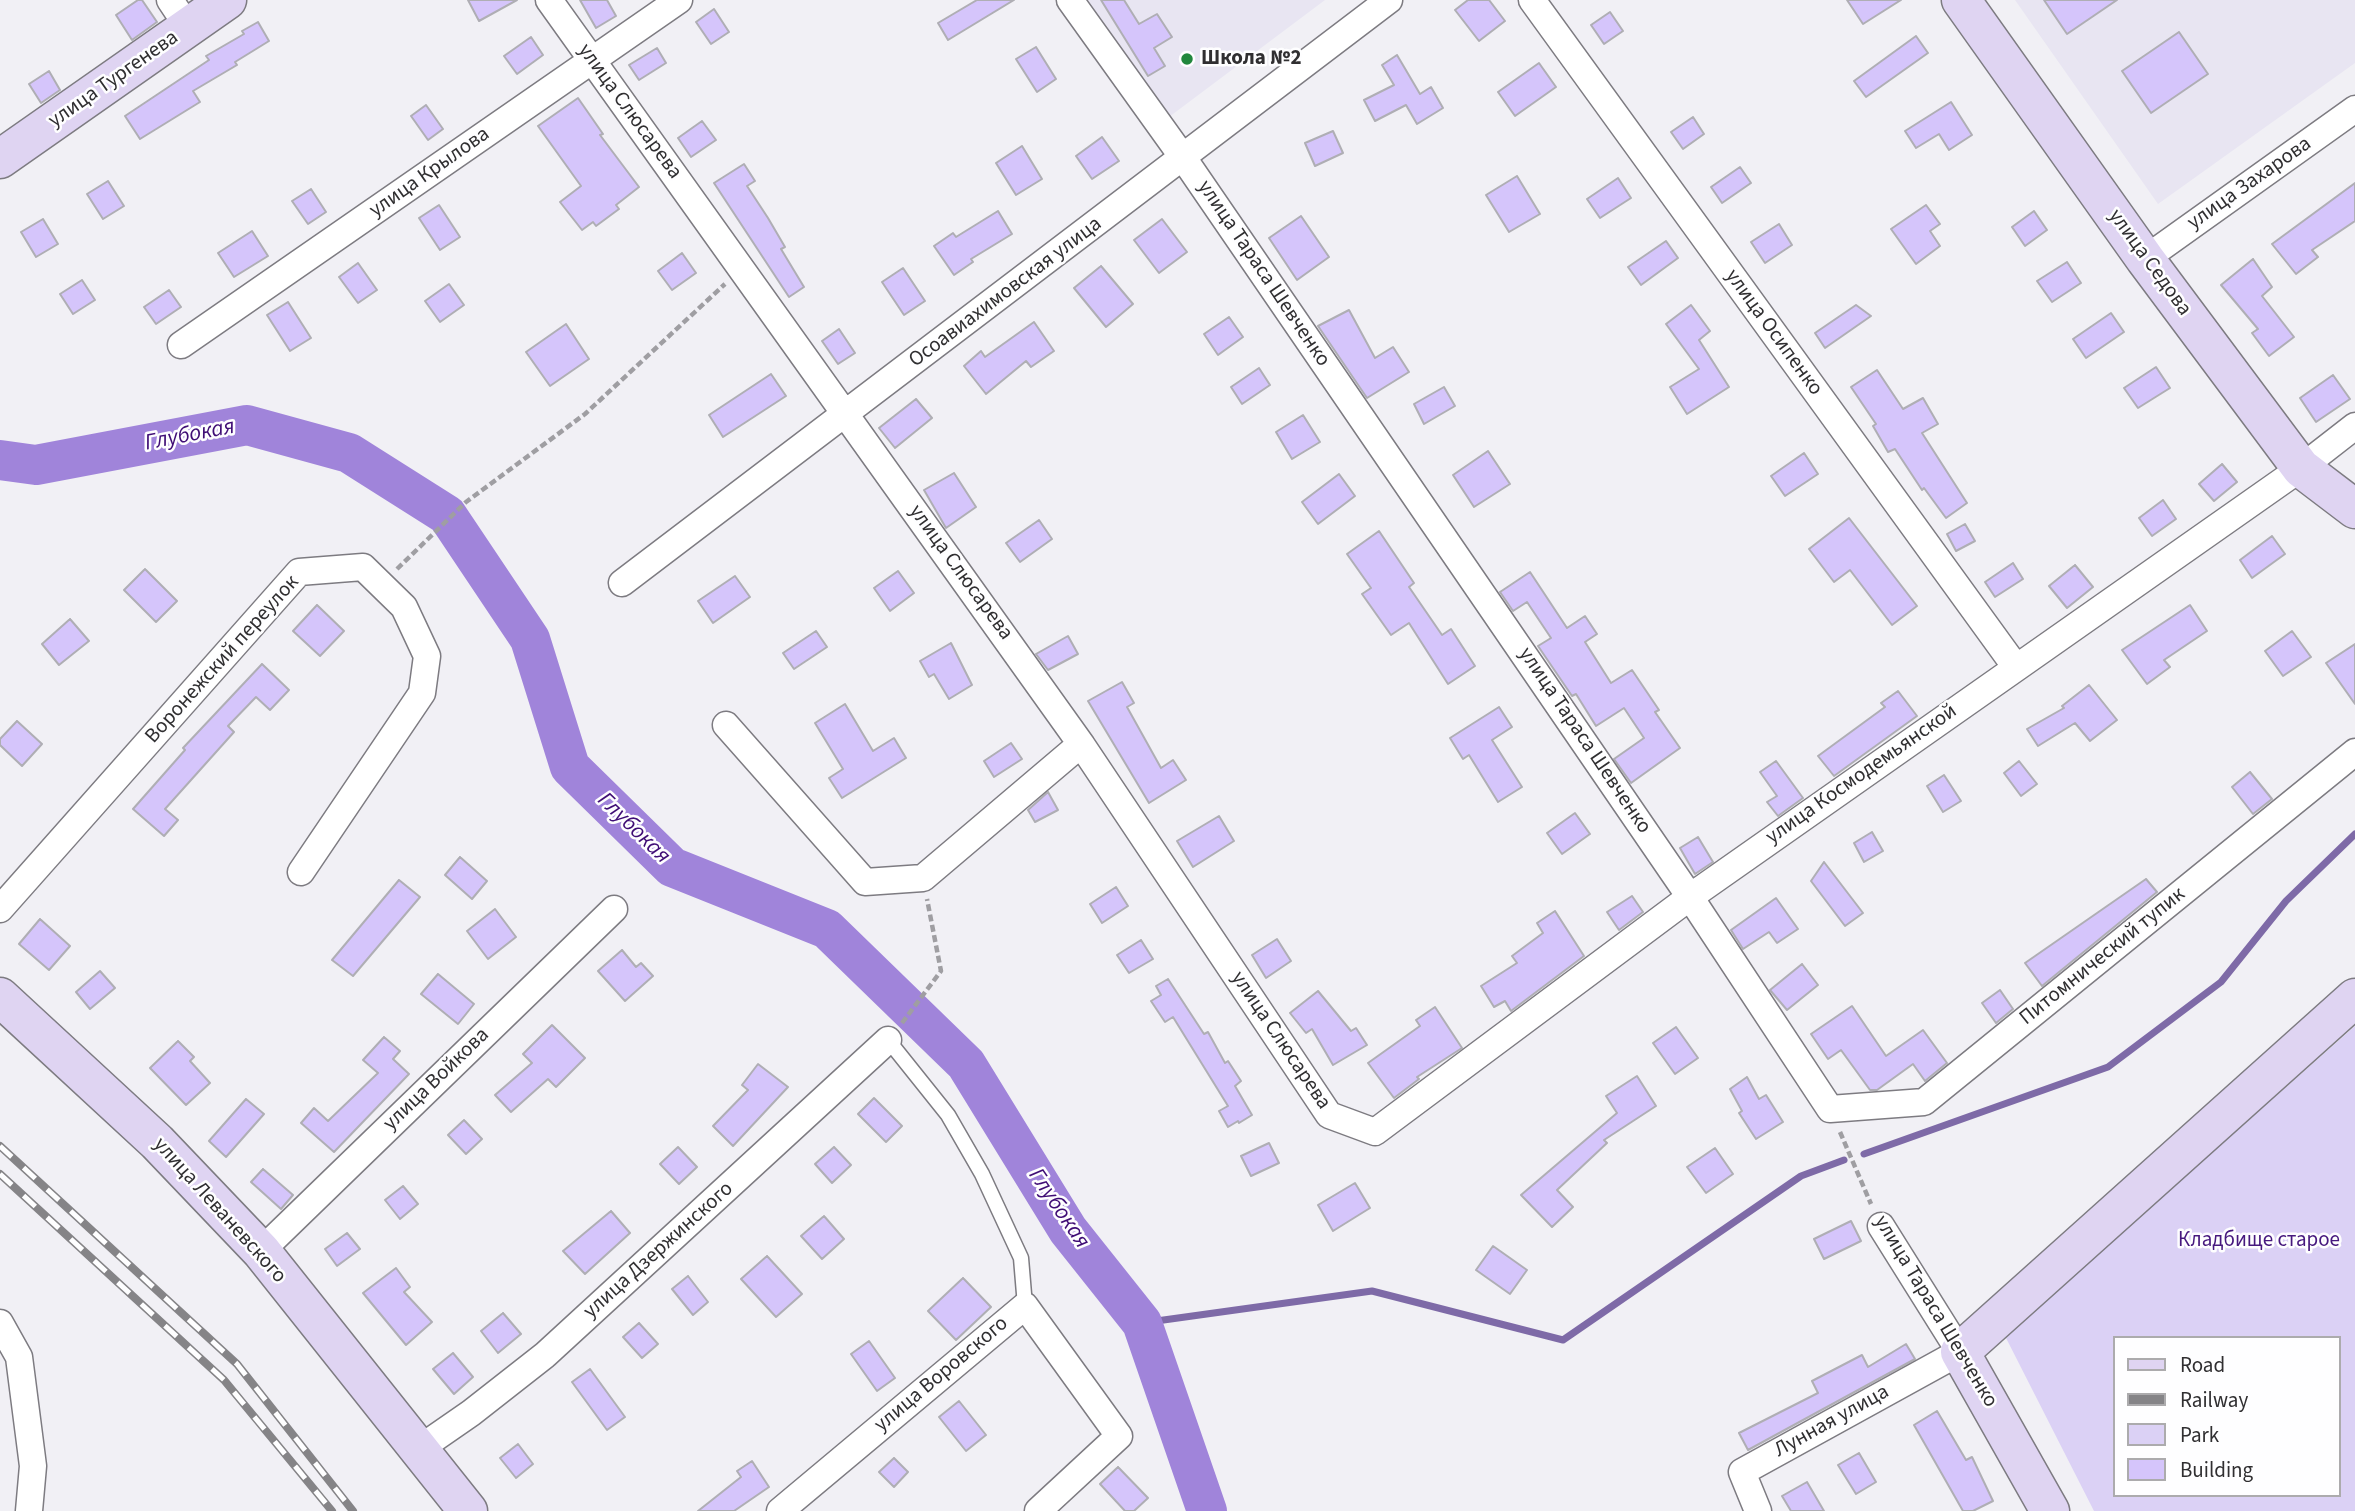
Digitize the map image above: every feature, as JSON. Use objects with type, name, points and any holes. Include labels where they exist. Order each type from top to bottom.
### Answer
[{"type":"street","name":"улица Тургенева","points":[[0,159],[179,14],[227,0]]},
{"type":"street","name":"улица Слюсарева","points":[[549,0],[1081,744],[1329,1115],[1375,1132]]},
{"type":"street","name":"улица Крылова","points":[[181,345],[679,0]]},
{"type":"street","name":"улица Тараса Шевченко","points":[[1070,0],[1184,159],[1690,897],[1830,1109]]},
{"type":"street","name":"Осоавиахимовская улица","points":[[622,583],[1184,159],[1389,0]]},
{"type":"street","name":"улица Осипенко","points":[[1532,0],[2015,666]]},
{"type":"street","name":"улица Седова","points":[[1961,0],[2145,258],[2301,468],[2355,509]]},
{"type":"street","name":"улица Захарова","points":[[2145,258],[2355,109]]},
{"type":"street","name":"улица Космодемьянской","points":[[1375,1132],[1690,897],[2015,666],[2301,468],[2355,426]]},
{"type":"street","name":"Воронежский переулок","points":[[0,909],[299,572],[363,567],[404,607],[416,632],[427,656],[422,693],[301,872]]},
{"type":"street","points":[[726,725],[865,882],[923,878],[1081,744]]},
{"type":"street","name":"Питомнический тупик","points":[[1830,1109],[1924,1102],[2355,752]]},
{"type":"street","name":"улица Войкова","points":[[261,1251],[614,909]]},
{"type":"street","name":"улица Леваневского","points":[[0,997],[157,1142],[261,1251],[468,1511]]},
{"type":"street","points":[[1960,1352],[2355,998]]},
{"type":"street","name":"улица Дзержинского","points":[[419,1448],[471,1413],[545,1354],[888,1040]]},
{"type":"street","name":"улица Тараса Шевченко","points":[[1881,1226],[1960,1352],[2050,1511]]},
{"type":"street","name":"улица Воровского","points":[[780,1511],[1025,1306],[1119,1436],[1038,1511]]},
{"type":"street","points":[[0,1323],[19,1357],[33,1466],[29,1511]]},
{"type":"street","name":"Лунная улица","points":[[1758,1511],[1742,1472],[1960,1352]]},
{"type":"lane","points":[[888,1040],[948,1115],[982,1174],[1021,1258],[1025,1306]]},
{"type":"path","points":[[415,553],[466,502],[585,414],[741,268]]},
{"type":"path","points":[[888,1040],[941,971],[923,878]]},
{"type":"path","name":"улица Тараса Шевченко","points":[[1830,1109],[1881,1226]]},
{"type":"shaded area","name":"Школа №2","points":[[1087,0],[1325,0],[1169,117]]},
{"type":"shaded area","points":[[2015,0],[2355,0],[2355,63],[2158,204]]},
{"type":"green space","name":"Кладбище старое","points":[[2355,1026],[2355,1511],[2094,1511],[2005,1336]]},
{"type":"building","points":[[142,0],[157,22],[132,40],[116,15]]},
{"type":"building","points":[[468,0],[517,0],[479,21]]},
{"type":"building","points":[[580,0],[607,0],[616,16],[596,28]]},
{"type":"building","points":[[977,0],[1014,0],[948,40],[938,23]]},
{"type":"building","points":[[1101,0],[1124,0],[1139,24],[1157,14],[1172,37],[1154,48],[1165,66],[1148,76]]},
{"type":"building","points":[[1468,0],[1489,0],[1505,21],[1479,41],[1455,10]]},
{"type":"building","points":[[1847,0],[1901,0],[1863,24]]},
{"type":"building","points":[[2044,0],[2117,0],[2067,34]]},
{"type":"building","points":[[714,9],[729,32],[711,44],[696,22]]},
{"type":"building","points":[[1610,12],[1623,31],[1604,44],[1591,25]]},
{"type":"building","points":[[258,22],[269,41],[235,62],[237,65],[193,91],[200,102],[140,139],[125,116],[209,60],[206,56],[244,34],[242,31]]},
{"type":"building","points":[[2179,32],[2208,74],[2151,113],[2122,71]]},
{"type":"building","points":[[1916,36],[1928,53],[1866,97],[1854,81]]},
{"type":"building","points":[[531,37],[543,55],[517,74],[504,56]]},
{"type":"building","points":[[1036,47],[1056,79],[1037,92],[1016,59]]},
{"type":"building","points":[[657,48],[666,63],[639,80],[629,65]]},
{"type":"building","points":[[1397,55],[1420,94],[1431,87],[1443,108],[1417,124],[1406,105],[1375,121],[1364,100],[1394,85],[1382,65]]},
{"type":"building","points":[[1539,63],[1556,87],[1515,116],[1498,92]]},
{"type":"building","points":[[49,71],[60,90],[41,103],[29,84]]},
{"type":"building","points":[[578,98],[603,134],[600,135],[639,187],[616,205],[619,209],[596,226],[593,222],[582,230],[560,202],[581,186],[538,126]]},
{"type":"building","points":[[1951,102],[1972,135],[1949,150],[1939,134],[1916,148],[1905,131]]},
{"type":"building","points":[[426,105],[443,129],[428,140],[411,116]]},
{"type":"building","points":[[1693,117],[1704,134],[1683,149],[1671,132]]},
{"type":"building","points":[[702,121],[716,140],[691,157],[678,138]]},
{"type":"building","points":[[1333,131],[1343,153],[1315,166],[1305,143]]},
{"type":"building","points":[[1102,137],[1119,161],[1092,179],[1076,156]]},
{"type":"building","points":[[1022,146],[1042,179],[1016,195],[996,163]]},
{"type":"building","points":[[744,164],[755,181],[747,186],[785,247],[781,249],[804,287],[789,297],[714,183]]},
{"type":"building","points":[[1740,167],[1751,183],[1722,203],[1711,187]]},
{"type":"building","points":[[1517,176],[1540,214],[1509,232],[1486,195]]},
{"type":"building","points":[[1618,178],[1631,198],[1600,218],[1587,199]]},
{"type":"building","points":[[108,181],[124,206],[103,219],[87,194]]},
{"type":"building","points":[[2355,183],[2355,221],[2312,250],[2318,257],[2296,274],[2272,244]]},
{"type":"building","points":[[311,189],[326,212],[308,224],[292,201]]},
{"type":"building","points":[[439,205],[460,237],[440,250],[419,218]]},
{"type":"building","points":[[1926,205],[1940,224],[1930,231],[1940,246],[1916,264],[1891,229]]},
{"type":"building","points":[[998,211],[1012,234],[971,259],[973,262],[954,275],[934,246],[953,233],[956,237]]},
{"type":"building","points":[[2034,211],[2047,230],[2025,246],[2012,227]]},
{"type":"building","points":[[1301,216],[1329,257],[1297,280],[1269,238]]},
{"type":"building","points":[[43,219],[58,244],[36,257],[21,232]]},
{"type":"building","points":[[1162,219],[1187,252],[1159,273],[1134,240]]},
{"type":"building","points":[[1779,224],[1792,245],[1765,263],[1751,242]]},
{"type":"building","points":[[252,231],[268,256],[234,277],[218,253]]},
{"type":"building","points":[[1666,241],[1678,258],[1641,285],[1628,267]]},
{"type":"building","points":[[682,253],[696,273],[672,290],[658,271]]},
{"type":"building","points":[[2253,259],[2272,287],[2262,296],[2294,337],[2269,356],[2252,333],[2258,329],[2221,285]]},
{"type":"building","points":[[2067,262],[2081,283],[2052,302],[2037,281]]},
{"type":"building","points":[[358,263],[377,290],[358,303],[339,277]]},
{"type":"building","points":[[1101,266],[1133,304],[1106,327],[1074,288]]},
{"type":"building","points":[[903,268],[925,301],[904,315],[882,282]]},
{"type":"building","points":[[82,280],[95,300],[73,314],[60,294]]},
{"type":"building","points":[[449,284],[464,305],[440,322],[425,301]]},
{"type":"building","points":[[169,290],[181,307],[156,324],[144,307]]},
{"type":"building","points":[[288,302],[311,338],[290,351],[267,315]]},
{"type":"building","points":[[1691,305],[1710,331],[1699,340],[1729,387],[1687,414],[1670,387],[1699,369],[1666,324]]},
{"type":"building","points":[[1856,305],[1871,316],[1825,348],[1815,333]]},
{"type":"building","points":[[1349,310],[1375,358],[1393,347],[1409,372],[1367,398],[1318,326]]},
{"type":"building","points":[[2111,313],[2124,332],[2086,358],[2073,339]]},
{"type":"building","points":[[1229,317],[1243,337],[1218,355],[1204,334]]},
{"type":"building","points":[[1034,322],[1054,351],[1031,367],[1026,361],[986,394],[964,366],[981,351],[985,357]]},
{"type":"building","points":[[566,324],[589,359],[550,386],[526,352]]},
{"type":"building","points":[[839,329],[855,353],[838,364],[822,341]]},
{"type":"building","points":[[2156,367],[2170,388],[2138,408],[2124,388]]},
{"type":"building","points":[[1259,368],[1270,385],[1242,404],[1231,387]]},
{"type":"building","points":[[1877,370],[1903,409],[1923,398],[1938,424],[1922,433],[1967,503],[1946,518],[1924,488],[1922,490],[1895,449],[1888,452],[1873,426],[1876,424],[1851,387]]},
{"type":"building","points":[[771,374],[786,396],[723,437],[709,415]]},
{"type":"building","points":[[2333,375],[2350,399],[2316,422],[2300,398]]},
{"type":"building","points":[[1444,387],[1455,406],[1424,424],[1414,404]]},
{"type":"building","points":[[916,399],[932,418],[895,448],[879,428]]},
{"type":"building","points":[[1303,415],[1320,442],[1292,459],[1276,432]]},
{"type":"building","points":[[1488,451],[1510,484],[1474,507],[1453,475]]},
{"type":"building","points":[[1804,453],[1818,474],[1785,496],[1771,476]]},
{"type":"building","points":[[2222,464],[2237,482],[2214,501],[2199,484]]},
{"type":"building","points":[[954,473],[976,507],[946,528],[924,490]]},
{"type":"building","points":[[1339,474],[1355,496],[1318,524],[1302,502]]},
{"type":"building","points":[[2163,500],[2176,519],[2152,536],[2139,518]]},
{"type":"building","points":[[1849,518],[1917,606],[1892,625],[1850,570],[1834,582],[1809,549]]},
{"type":"building","points":[[1039,520],[1052,539],[1020,562],[1006,543]]},
{"type":"building","points":[[1965,524],[1975,541],[1956,551],[1947,534]]},
{"type":"building","points":[[1379,531],[1414,583],[1409,587],[1442,635],[1451,629],[1475,666],[1448,684],[1409,623],[1391,635],[1362,594],[1371,588],[1347,554]]},
{"type":"building","points":[[2272,536],[2285,554],[2252,578],[2240,560]]},
{"type":"building","points":[[2013,563],[2023,579],[1995,597],[1985,582]]},
{"type":"building","points":[[2075,565],[2093,587],[2067,608],[2049,586]]},
{"type":"building","points":[[145,569],[177,601],[156,622],[124,590]]},
{"type":"building","points":[[898,571],[914,593],[890,611],[874,588]]},
{"type":"building","points":[[1530,572],[1567,628],[1585,616],[1597,634],[1585,642],[1611,683],[1632,670],[1659,710],[1655,712],[1680,748],[1631,783],[1614,759],[1644,738],[1624,708],[1596,726],[1576,694],[1572,696],[1538,646],[1551,638],[1527,602],[1513,611],[1500,592]]},
{"type":"building","points":[[735,576],[750,597],[713,623],[698,601]]},
{"type":"building","points":[[317,605],[344,631],[320,656],[293,631]]},
{"type":"building","points":[[2190,605],[2207,631],[2164,660],[2170,667],[2147,684],[2122,650]]},
{"type":"building","points":[[70,619],[89,641],[59,665],[42,644]]},
{"type":"building","points":[[816,631],[827,647],[794,669],[783,653]]},
{"type":"building","points":[[2292,631],[2311,657],[2283,676],[2265,651]]},
{"type":"building","points":[[1068,636],[1078,654],[1048,670],[1036,654]]},
{"type":"building","points":[[951,643],[972,685],[949,699],[934,674],[929,677],[920,661]]},
{"type":"building","points":[[2355,644],[2355,704],[2326,663]]},
{"type":"building","points":[[262,664],[289,690],[270,710],[256,697],[228,726],[234,732],[165,809],[178,820],[164,836],[133,809],[185,750],[183,748]]},
{"type":"building","points":[[1122,682],[1134,703],[1127,707],[1161,768],[1173,760],[1186,780],[1149,803],[1088,701]]},
{"type":"building","points":[[2089,685],[2117,720],[2090,741],[2075,723],[2038,746],[2027,729],[2064,708],[2062,706]]},
{"type":"building","points":[[1898,691],[1917,716],[1834,776],[1818,756],[1885,707],[1881,703]]},
{"type":"building","points":[[845,704],[873,751],[894,738],[906,758],[842,798],[829,778],[843,769],[815,723]]},
{"type":"building","points":[[1499,707],[1512,727],[1492,740],[1522,787],[1498,802],[1469,755],[1463,759],[1450,738]]},
{"type":"building","points":[[17,721],[42,744],[22,766],[0,745],[0,739]]},
{"type":"building","points":[[1011,743],[1022,759],[994,777],[984,761]]},
{"type":"building","points":[[1776,761],[1803,798],[1778,816],[1767,802],[1777,796],[1760,772]]},
{"type":"building","points":[[2019,761],[2037,784],[2021,796],[2004,773]]},
{"type":"building","points":[[2250,772],[2272,799],[2253,814],[2232,787]]},
{"type":"building","points":[[1944,775],[1961,801],[1943,812],[1927,786]]},
{"type":"building","points":[[1048,792],[1058,810],[1035,822],[1028,810]]},
{"type":"building","points":[[1575,813],[1590,834],[1562,854],[1547,833]]},
{"type":"building","points":[[1219,816],[1234,841],[1193,867],[1177,841]]},
{"type":"building","points":[[1872,832],[1883,851],[1864,862],[1854,843]]},
{"type":"building","points":[[1698,837],[1713,862],[1695,874],[1680,848]]},
{"type":"building","points":[[460,857],[487,881],[472,899],[445,875]]},
{"type":"building","points":[[1824,862],[1863,913],[1845,926],[1811,881]]},
{"type":"building","points":[[2146,879],[2157,892],[2042,986],[2025,963]]},
{"type":"building","points":[[399,880],[420,897],[353,976],[332,960]]},
{"type":"building","points":[[1116,887],[1128,906],[1102,923],[1090,904]]},
{"type":"building","points":[[1632,896],[1643,912],[1619,930],[1607,912]]},
{"type":"building","points":[[1776,898],[1798,929],[1777,943],[1769,932],[1743,949],[1731,930]]},
{"type":"building","points":[[495,909],[516,937],[488,959],[467,931]]},
{"type":"building","points":[[1555,911],[1584,956],[1511,1011],[1505,1001],[1494,1007],[1481,986],[1517,963],[1512,956],[1543,933],[1537,923]]},
{"type":"building","points":[[40,919],[70,946],[49,970],[19,944]]},
{"type":"building","points":[[1277,939],[1291,961],[1266,978],[1252,955]]},
{"type":"building","points":[[1141,940],[1153,959],[1129,973],[1117,955]]},
{"type":"building","points":[[622,950],[636,967],[641,963],[653,976],[625,1001],[598,971]]},
{"type":"building","points":[[1802,964],[1818,985],[1787,1010],[1770,990]]},
{"type":"building","points":[[100,971],[115,988],[90,1009],[76,992]]},
{"type":"building","points":[[438,974],[474,1004],[458,1024],[421,994]]},
{"type":"building","points":[[1168,979],[1204,1034],[1208,1032],[1225,1063],[1228,1061],[1241,1081],[1235,1086],[1252,1115],[1239,1123],[1238,1121],[1228,1127],[1219,1111],[1228,1106],[1173,1017],[1165,1022],[1151,1001],[1161,995],[1156,986]]},
{"type":"building","points":[[2000,990],[2013,1009],[1996,1023],[1982,1003]]},
{"type":"building","points":[[1318,991],[1351,1031],[1356,1028],[1367,1045],[1333,1065],[1312,1029],[1306,1033],[1290,1013]]},
{"type":"building","points":[[1852,1006],[1886,1056],[1923,1030],[1947,1063],[1925,1081],[1913,1064],[1877,1090],[1870,1090],[1841,1050],[1828,1059],[1811,1034]]},
{"type":"building","points":[[1435,1007],[1462,1048],[1417,1077],[1419,1079],[1394,1098],[1368,1063],[1420,1026],[1416,1020]]},
{"type":"building","points":[[552,1025],[585,1058],[556,1087],[548,1079],[511,1112],[495,1095],[532,1063],[523,1054]]},
{"type":"building","points":[[1676,1027],[1698,1058],[1675,1074],[1653,1043]]},
{"type":"building","points":[[384,1037],[400,1051],[393,1059],[409,1074],[334,1152],[301,1123],[314,1108],[328,1121],[378,1073],[363,1060]]},
{"type":"building","points":[[178,1041],[194,1057],[190,1061],[210,1083],[186,1105],[150,1068]]},
{"type":"building","points":[[758,1064],[788,1087],[733,1146],[713,1126],[748,1090],[742,1085]]},
{"type":"building","points":[[1637,1076],[1656,1106],[1604,1140],[1607,1143],[1557,1190],[1573,1207],[1552,1227],[1521,1195],[1617,1113],[1606,1096]]},
{"type":"building","points":[[1747,1077],[1759,1099],[1766,1095],[1783,1122],[1756,1139],[1739,1113],[1742,1111],[1730,1089]]},
{"type":"building","points":[[874,1098],[902,1126],[886,1142],[858,1114]]},
{"type":"building","points":[[246,1099],[264,1114],[226,1157],[209,1141]]},
{"type":"building","points":[[464,1120],[482,1139],[466,1154],[448,1135]]},
{"type":"building","points":[[1269,1143],[1279,1163],[1251,1176],[1241,1156]]},
{"type":"building","points":[[678,1147],[697,1167],[679,1184],[660,1164]]},
{"type":"building","points":[[834,1147],[851,1165],[832,1183],[815,1164]]},
{"type":"building","points":[[1715,1148],[1733,1174],[1706,1193],[1687,1167]]},
{"type":"building","points":[[263,1169],[293,1195],[281,1209],[251,1182]]},
{"type":"building","points":[[1355,1183],[1370,1208],[1333,1231],[1318,1205]]},
{"type":"building","points":[[403,1186],[418,1204],[400,1219],[385,1200]]},
{"type":"building","points":[[611,1211],[630,1233],[585,1274],[563,1251]]},
{"type":"building","points":[[824,1216],[844,1239],[822,1259],[801,1236]]},
{"type":"building","points":[[1851,1221],[1861,1241],[1824,1259],[1814,1239]]},
{"type":"building","points":[[347,1233],[360,1249],[337,1266],[325,1249]]},
{"type":"building","points":[[1493,1246],[1527,1270],[1510,1294],[1476,1270]]},
{"type":"building","points":[[767,1256],[802,1294],[776,1317],[741,1279]]},
{"type":"building","points":[[396,1268],[410,1287],[404,1292],[432,1322],[406,1345],[363,1293]]},
{"type":"building","points":[[688,1276],[708,1302],[693,1315],[672,1289]]},
{"type":"building","points":[[963,1278],[991,1307],[956,1340],[928,1311]]},
{"type":"building","points":[[503,1313],[521,1334],[498,1353],[481,1331]]},
{"type":"building","points":[[639,1323],[658,1344],[642,1358],[623,1337]]},
{"type":"building","points":[[869,1341],[895,1378],[877,1391],[851,1354]]},
{"type":"building","points":[[1906,1344],[1915,1359],[1748,1450],[1739,1433],[1818,1393],[1812,1381],[1862,1355],[1868,1367]]},
{"type":"building","points":[[453,1353],[473,1377],[454,1394],[433,1369]]},
{"type":"building","points":[[590,1369],[625,1417],[607,1430],[572,1382]]},
{"type":"building","points":[[959,1401],[986,1435],[966,1451],[939,1417]]},
{"type":"building","points":[[1937,1411],[1966,1460],[1972,1457],[1993,1501],[1973,1511],[1963,1511],[1914,1425]]},
{"type":"building","points":[[518,1444],[533,1464],[516,1478],[500,1458]]},
{"type":"building","points":[[1859,1453],[1876,1482],[1856,1494],[1838,1465]]},
{"type":"building","points":[[894,1458],[908,1472],[894,1487],[879,1472]]},
{"type":"building","points":[[752,1461],[769,1487],[734,1511],[698,1511],[741,1477],[737,1471]]},
{"type":"building","points":[[1118,1467],[1148,1498],[1134,1511],[1125,1511],[1100,1484]]},
{"type":"building","points":[[1807,1482],[1824,1511],[1791,1511],[1782,1496]]},
{"type":"waterway","name":"Глубокая","points":[[0,460],[36,465],[247,425],[349,453],[447,515],[530,639],[570,767],[672,867],[827,929],[966,1064],[1068,1230],[1142,1323],[1207,1511]]},
{"type":"waterway","points":[[1864,1154],[2108,1067],[2221,982],[2286,901],[2355,834]]},
{"type":"waterway","points":[[1142,1323],[1372,1291],[1563,1340],[1801,1176],[1844,1160]]},
{"type":"railway","points":[[0,1146],[237,1364],[353,1511]]},
{"type":"railway","points":[[0,1174],[224,1380],[332,1511]]},
{"type":"place","name":"Школа №2","points":[[1187,59]]}]
